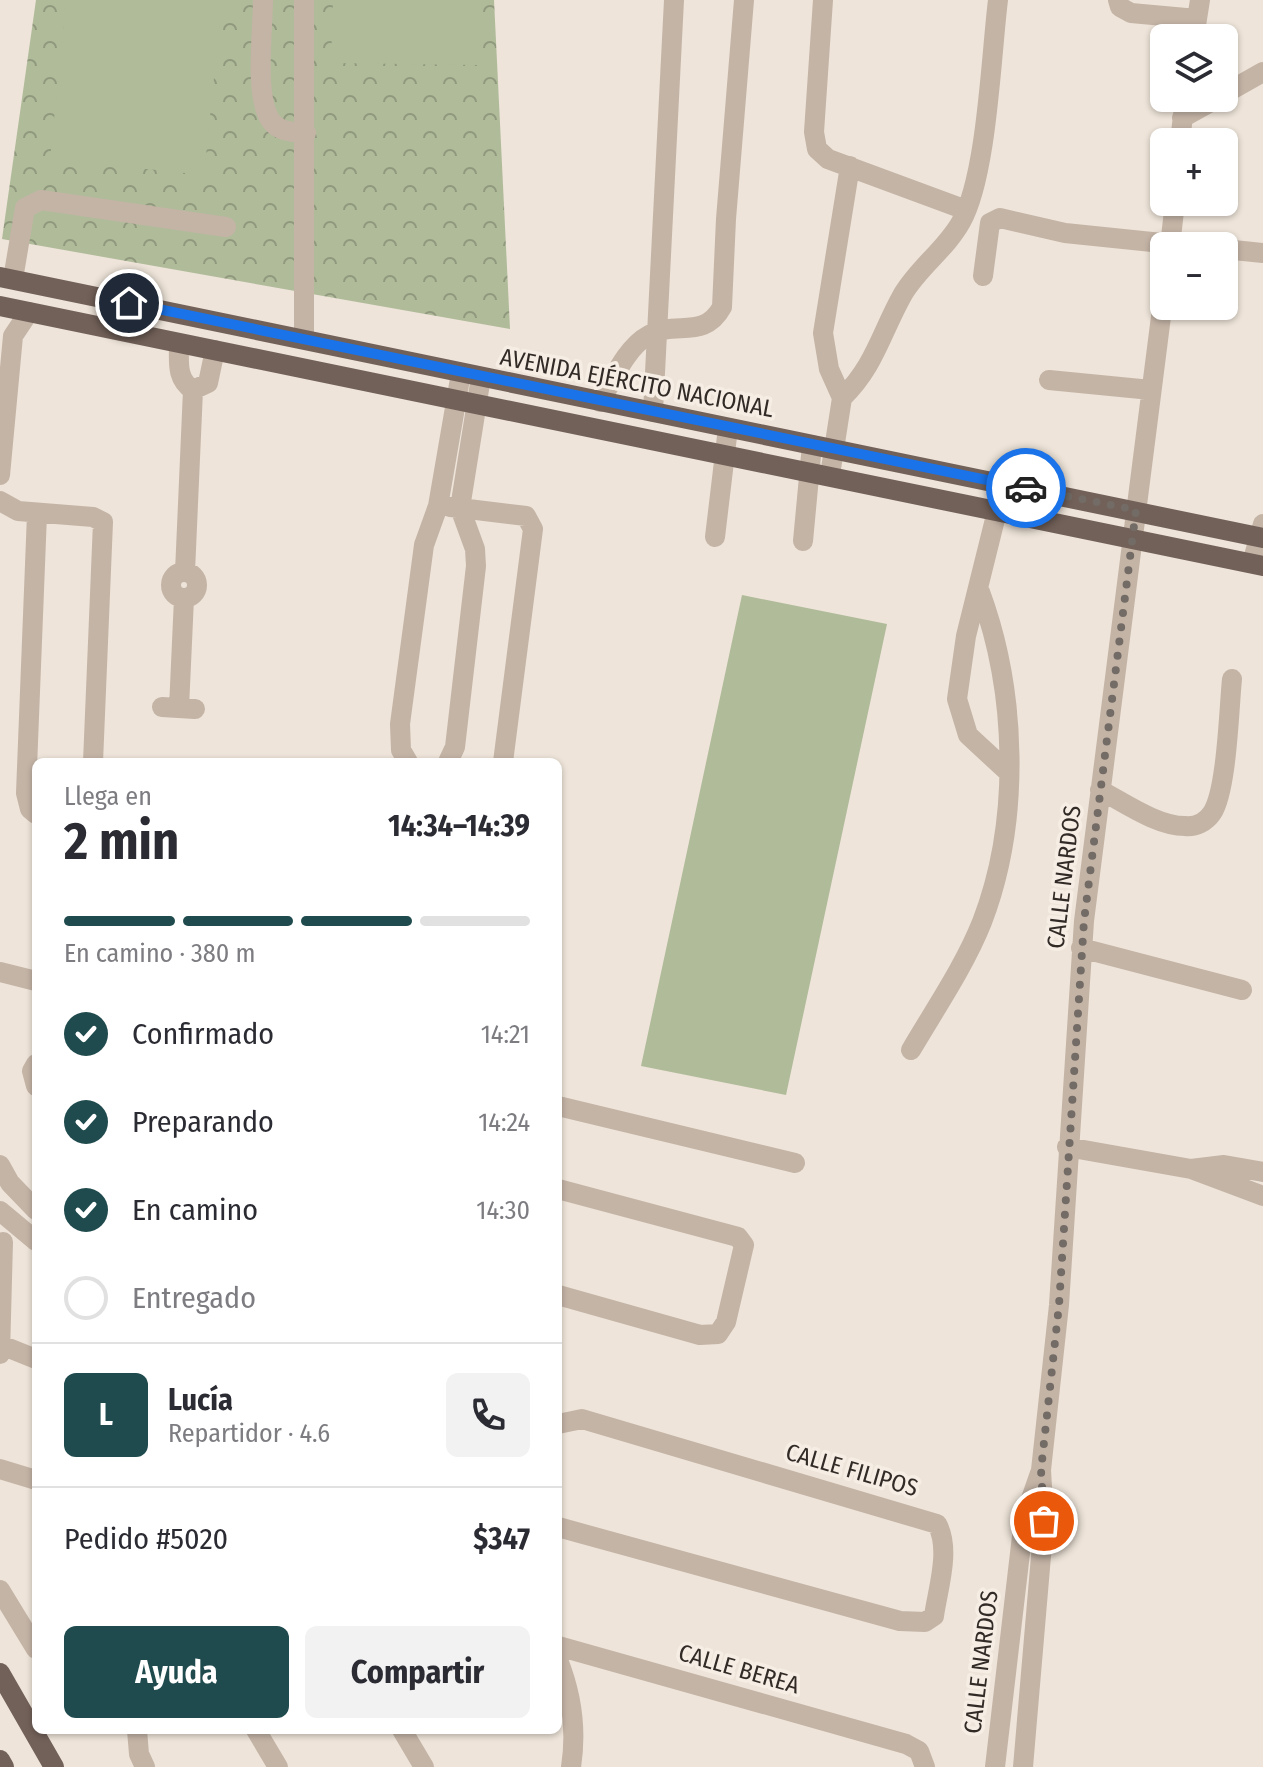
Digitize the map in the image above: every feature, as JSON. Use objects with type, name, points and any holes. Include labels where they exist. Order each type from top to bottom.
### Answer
[{"type":"main road","name":"AVENIDA EJÉRCITO NACIONAL","points":[[6,278],[728,428],[1262,533]]},
{"type":"main road","points":[[0,306],[1258,564]]},
{"type":"main road","points":[[0,1673],[32,1725]]},
{"type":"main road","points":[[38,1734],[54,1767]]},
{"type":"main road","points":[[0,1760],[4,1767]]},
{"type":"street","points":[[263,0],[263,102],[272,122],[285,131],[306,133]]},
{"type":"street","points":[[304,0],[304,339]]},
{"type":"street","points":[[653,412],[659,331],[655,315],[674,0]]},
{"type":"street","points":[[600,402],[628,355],[646,336],[659,331],[701,328],[716,318],[722,307],[744,0]]},
{"type":"street","points":[[823,0],[815,143],[821,155],[966,210]]},
{"type":"street","points":[[803,541],[809,471],[842,398],[863,378],[911,282],[950,238],[966,210],[984,123],[998,0]]},
{"type":"street","points":[[1118,0],[1120,7],[1131,13],[1197,19]]},
{"type":"street","points":[[1238,86],[1263,72]]},
{"type":"street","points":[[842,398],[829,369],[823,333],[850,166]]},
{"type":"street","points":[[6,278],[25,208],[41,200],[226,227]]},
{"type":"street","points":[[983,276],[990,223],[1000,218],[1065,233],[1150,242]]},
{"type":"street","points":[[1238,250],[1263,253]]},
{"type":"street","points":[[0,475],[4,338],[29,312]]},
{"type":"street","name":"CALLE NARDOS","points":[[1023,1767],[1044,1521],[1041,1470],[1059,1305],[1081,948],[1160,320]]},
{"type":"street","points":[[179,344],[180,372],[185,384],[193,390]]},
{"type":"street","points":[[193,390],[208,383],[215,350]]},
{"type":"street","points":[[450,758],[455,747],[476,566],[475,549],[460,508],[471,375]]},
{"type":"street","points":[[1049,380],[1151,390]]},
{"type":"street","points":[[179,708],[184,598],[175,594],[171,584],[176,575],[185,572],[193,390]]},
{"type":"street","points":[[406,758],[401,750],[400,724],[424,545],[467,401]]},
{"type":"street","points":[[715,537],[728,428]]},
{"type":"street","points":[[822,447],[830,475]]},
{"type":"street","points":[[1004,483],[980,592],[966,636],[957,699],[968,735],[1008,772]]},
{"type":"street","points":[[0,501],[4,506],[37,514],[93,517],[103,522],[93,758]]},
{"type":"street","points":[[438,506],[526,516],[533,529],[504,758]]},
{"type":"street","points":[[32,809],[26,793],[37,514]]},
{"type":"street","points":[[1258,564],[1262,533]]},
{"type":"street","points":[[911,1050],[981,923],[999,859],[1008,772],[1001,675],[994,634],[980,592]]},
{"type":"street","points":[[1100,790],[1164,822],[1186,827],[1202,824],[1213,812],[1220,789],[1232,679]]},
{"type":"street","points":[[1081,948],[1242,990]]},
{"type":"street","points":[[0,972],[32,980]]},
{"type":"street","points":[[562,1107],[795,1163]]},
{"type":"street","points":[[1067,1147],[1191,1169],[1263,1196]]},
{"type":"street","points":[[1191,1169],[1224,1165],[1263,1172]]},
{"type":"street","points":[[3,1179],[32,1206]]},
{"type":"street","points":[[562,1190],[738,1237],[744,1245],[726,1322],[718,1334],[700,1335],[562,1296]]},
{"type":"street","points":[[0,1211],[32,1238]]},
{"type":"street","points":[[0,1354],[3,1242]]},
{"type":"street","points":[[1,1345],[32,1357]]},
{"type":"street","name":"CALLE FILIPOS","points":[[562,1423],[582,1419],[937,1524],[943,1535],[943,1548],[934,1616],[925,1622],[900,1621],[562,1528]]},
{"type":"street","points":[[0,1469],[32,1479]]},
{"type":"street","name":"CALLE NARDOS","points":[[995,1767],[1024,1519],[1041,1470]]},
{"type":"street","points":[[0,1590],[32,1642]]},
{"type":"street","name":"CALLE BEREA","points":[[562,1647],[906,1744],[919,1751],[925,1767]]},
{"type":"street","points":[[562,1673],[572,1705],[571,1767]]},
{"type":"street","points":[[137,1734],[139,1754],[145,1767]]},
{"type":"street","points":[[258,1734],[278,1767]]},
{"type":"street","points":[[404,1734],[424,1767]]},
{"type":"green space","points":[[36,0],[494,0],[510,329],[2,239]]},
{"type":"green space","points":[[66,0],[222,0],[204,175],[50,159]]},
{"type":"green space","points":[[333,0],[478,0],[477,65],[331,63]]},
{"type":"green space","points":[[742,595],[887,624],[786,1095],[641,1066]]},
{"type":"way so far","points":[[1026,488],[1136,510],[1084,921],[1074,1034],[1059,1305],[1041,1470],[1044,1521]]},
{"type":"route","points":[[129,303],[1026,488]]}]
